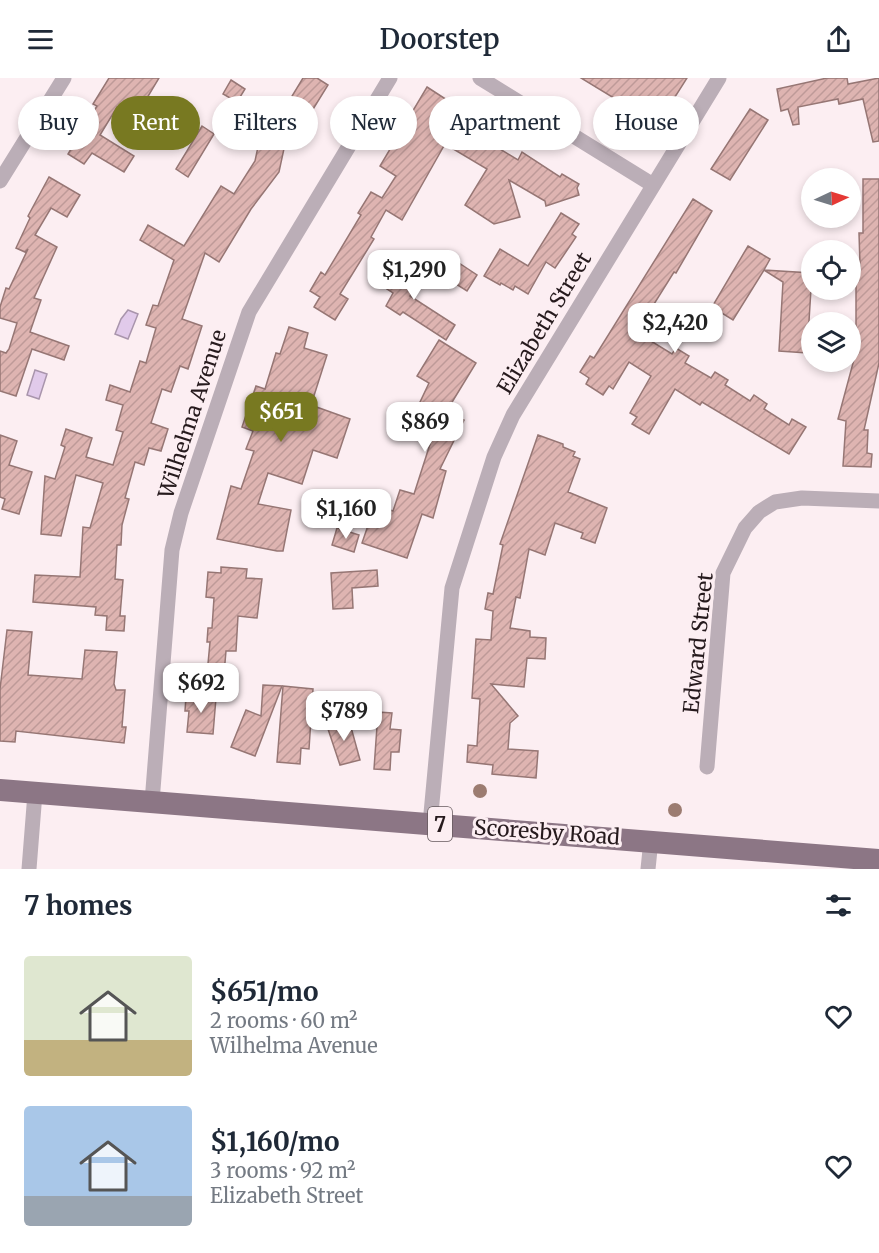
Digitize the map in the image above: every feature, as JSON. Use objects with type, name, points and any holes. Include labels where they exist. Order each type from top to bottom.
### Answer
[{"type":"main road","name":"Scoresby Road","points":[[0,790],[651,840],[879,860]]},
{"type":"street","points":[[0,181],[64,78]]},
{"type":"street","name":"Wilhelma Avenue","points":[[152,802],[172,550],[181,513],[249,312],[390,78]]},
{"type":"street","points":[[480,78],[653,185]]},
{"type":"street","name":"Elizabeth Street","points":[[430,824],[450,596],[494,457],[513,415],[719,78]]},
{"type":"street","name":"Edward Street","points":[[707,767],[723,573],[745,528],[759,512],[775,502],[802,498],[879,501]]},
{"type":"street","points":[[29,869],[35,793]]},
{"type":"street","points":[[648,869],[651,840]]},
{"type":"shaded area","points":[[128,310],[138,314],[128,339],[115,334],[121,319]]},
{"type":"shaded area","points":[[35,370],[47,374],[39,399],[27,395]]},
{"type":"building","points":[[109,78],[159,78],[148,96],[111,96],[111,117],[100,135],[111,142],[111,150],[124,150],[134,156],[124,172],[92,153],[84,164],[68,154],[70,150],[99,150],[98,96]]},
{"type":"building","points":[[303,78],[317,78],[328,85],[318,101],[318,96],[292,96]]},
{"type":"building","points":[[581,78],[687,78],[676,96],[611,96]]},
{"type":"building","points":[[827,78],[847,78],[848,84],[879,78],[879,141],[873,142],[863,99],[839,104],[838,99],[798,107],[799,124],[793,125],[788,109],[781,111],[777,89]]},
{"type":"building","points":[[231,80],[245,89],[241,96],[223,94]]},
{"type":"building","points":[[427,87],[441,96],[429,96],[429,150],[442,150],[402,220],[386,210],[371,237],[374,239],[340,294],[348,299],[335,320],[314,307],[320,297],[310,291],[321,272],[325,275],[361,215],[358,213],[371,192],[382,198],[396,176],[380,166],[390,150],[417,150],[417,104]]},
{"type":"building","points":[[750,109],[768,120],[730,180],[711,169]]},
{"type":"building","points":[[202,126],[212,133],[212,137],[188,177],[176,169],[187,150],[200,150]]},
{"type":"building","points":[[257,150],[284,150],[279,172],[251,209],[219,262],[205,253],[182,319],[202,326],[188,369],[180,366],[171,392],[162,389],[151,423],[168,429],[161,451],[149,448],[144,465],[135,462],[125,498],[129,499],[122,525],[121,545],[117,545],[115,579],[123,580],[120,616],[125,616],[124,631],[106,630],[107,616],[95,615],[96,607],[33,602],[35,575],[80,577],[83,527],[90,528],[103,483],[76,475],[61,536],[41,534],[45,476],[55,479],[65,447],[61,445],[66,429],[92,438],[86,457],[113,465],[123,432],[116,430],[123,405],[106,400],[110,385],[130,392],[140,361],[146,363],[156,328],[146,325],[153,305],[158,306],[174,260],[140,240],[148,225],[184,246],[221,186],[234,194],[255,161]]},
{"type":"building","points":[[455,150],[502,150],[518,160],[522,152],[560,177],[562,174],[579,184],[577,188],[579,195],[546,206],[545,201],[509,180],[520,217],[494,224],[465,205],[487,169]]},
{"type":"building","points":[[49,177],[80,195],[67,217],[51,208],[35,235],[57,247],[34,298],[41,300],[30,332],[69,346],[64,360],[32,349],[16,396],[0,391],[0,351],[6,353],[9,349],[17,323],[0,318],[0,307],[6,288],[9,289],[28,249],[25,252],[16,248],[30,218],[28,216]]},
{"type":"building","points":[[863,179],[879,179],[879,363],[864,430],[868,430],[867,453],[872,454],[871,467],[843,466],[846,421],[838,419],[851,372],[861,372],[861,312],[856,312],[856,300],[861,300],[859,233],[863,233]]},
{"type":"building","points":[[693,199],[712,211],[676,273],[674,272],[654,304],[659,307],[648,325],[652,328],[646,338],[672,354],[676,348],[689,356],[685,363],[711,378],[715,372],[728,380],[725,385],[750,401],[754,395],[767,404],[764,409],[789,425],[792,419],[806,427],[789,454],[702,402],[700,405],[675,389],[649,434],[632,424],[637,417],[630,413],[651,376],[629,362],[613,389],[609,386],[603,395],[586,384],[589,378],[580,372],[590,356],[594,358]]},
{"type":"building","points":[[561,213],[579,224],[572,234],[576,237],[555,268],[546,262],[528,294],[515,286],[513,290],[484,276],[500,249],[528,266]]},
{"type":"building","points":[[748,246],[770,259],[733,320],[712,307]]},
{"type":"building","points":[[398,259],[423,274],[410,296],[455,325],[446,340],[403,312],[400,315],[386,306],[393,293],[387,289],[396,275],[391,272]]},
{"type":"building","points":[[459,263],[477,275],[467,291],[448,279]]},
{"type":"building","points":[[764,270],[801,272],[801,300],[810,300],[810,312],[801,312],[801,353],[779,351],[783,282]]},
{"type":"building","points":[[289,327],[308,333],[304,348],[327,355],[311,405],[350,419],[337,458],[313,450],[302,484],[268,473],[258,504],[291,510],[283,551],[277,551],[217,539],[231,486],[241,489],[254,451],[246,449],[253,431],[242,427],[256,386],[265,389],[276,353],[280,354]]},
{"type":"building","points":[[439,340],[476,363],[446,412],[464,420],[440,469],[446,471],[433,518],[422,514],[407,558],[362,543],[375,505],[393,511],[400,490],[414,494],[431,441],[426,438],[431,428],[412,419],[429,383],[417,376]]},
{"type":"building","points":[[0,435],[17,441],[9,465],[32,472],[19,514],[2,509],[5,499],[0,497]]},
{"type":"building","points":[[538,435],[563,444],[563,447],[575,452],[573,456],[580,459],[568,492],[607,508],[595,543],[581,538],[583,533],[555,523],[545,555],[529,549],[520,598],[516,597],[510,628],[530,631],[530,637],[546,638],[545,659],[527,658],[524,687],[491,684],[518,716],[510,723],[508,749],[538,751],[536,778],[492,774],[493,765],[467,762],[468,745],[477,746],[480,699],[472,698],[476,639],[491,640],[493,611],[485,609],[488,593],[493,594],[503,545],[500,544]]},
{"type":"building","points":[[337,528],[359,535],[354,552],[332,545]]},
{"type":"building","points":[[221,567],[247,569],[246,578],[262,579],[257,618],[238,616],[236,651],[226,651],[222,697],[205,696],[210,642],[207,642],[208,628],[212,628],[214,598],[206,597],[208,572],[221,573]]},
{"type":"building","points":[[377,570],[378,586],[352,588],[353,608],[333,609],[331,573]]},
{"type":"building","points":[[7,630],[32,632],[28,675],[82,679],[85,650],[117,652],[114,684],[116,690],[125,690],[122,727],[126,727],[124,743],[16,731],[15,742],[0,741],[0,689]]},
{"type":"building","points":[[263,685],[282,686],[255,756],[231,747],[246,710],[261,716]]},
{"type":"building","points":[[283,686],[313,689],[309,749],[301,748],[300,764],[277,762]]},
{"type":"building","points":[[186,696],[216,698],[213,734],[187,732],[189,711],[185,711]]},
{"type":"building","points":[[378,712],[392,713],[390,729],[401,730],[399,752],[391,752],[390,770],[374,769]]},
{"type":"building","points":[[349,720],[360,760],[340,765],[327,726]]}]
